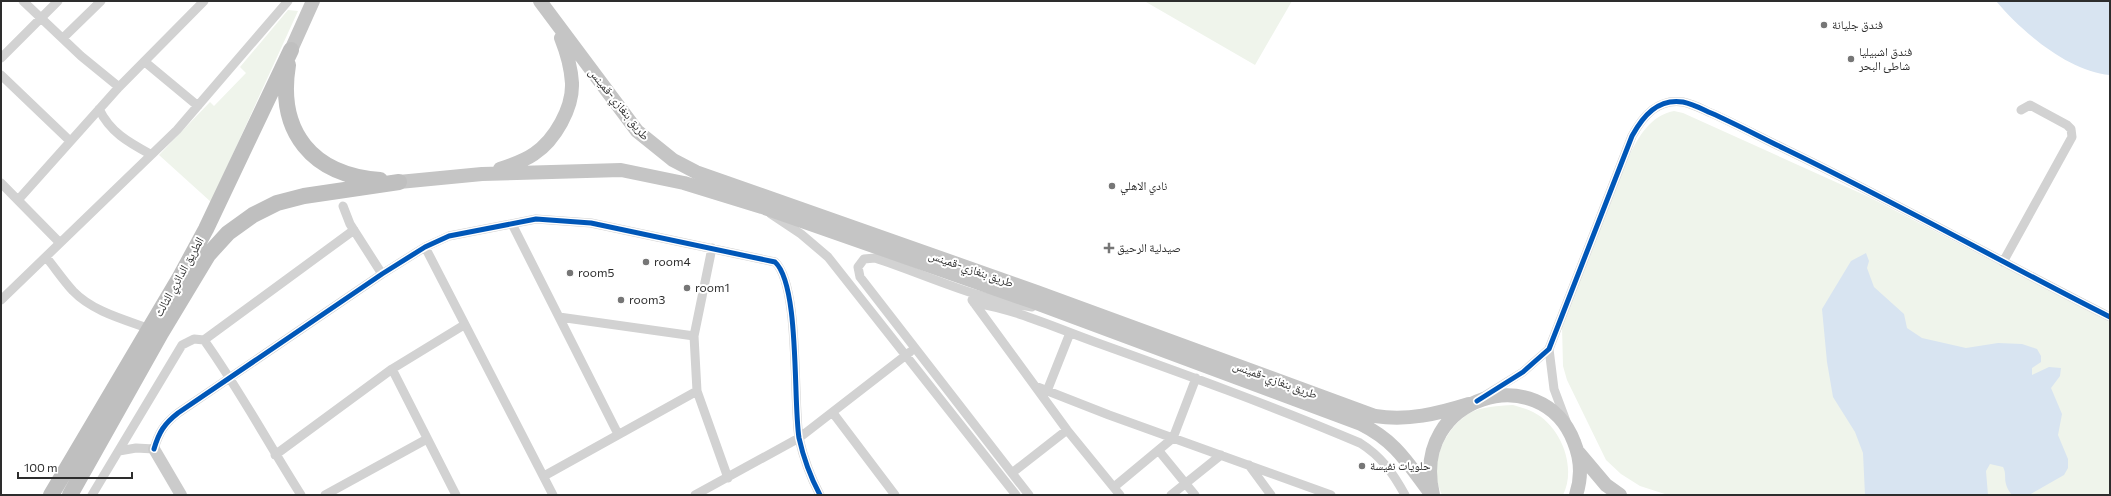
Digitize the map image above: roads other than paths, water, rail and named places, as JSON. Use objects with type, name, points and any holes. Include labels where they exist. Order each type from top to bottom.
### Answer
[{"type":"highway","points":[[291,50],[286,79],[287,107],[296,133],[308,152],[341,172],[369,179],[399,182]]},
{"type":"highway","name":"الطريق الدائري الثالث","points":[[70,495],[206,229],[291,50]]},
{"type":"highway","name":"الطريق الدائري الثالث","points":[[51,495],[155,331],[208,255],[228,233],[253,215],[277,203],[304,196],[399,182]]},
{"type":"main road","points":[[291,50],[313,1]]},
{"type":"main road","name":"طريق بنغازي-قمينس","points":[[540,1],[638,131],[667,156],[696,172],[1038,292],[1375,416],[1399,419],[1413,418],[1473,403],[1492,396],[1508,395],[1528,399],[1552,411],[1563,422],[1572,436],[1578,452]]},
{"type":"main road","points":[[482,174],[512,165],[535,154],[555,134],[567,109],[572,84],[569,58],[553,19]]},
{"type":"main road","points":[[399,182],[482,174],[621,170],[652,175],[684,183],[762,207],[1053,309],[1361,424],[1387,440],[1399,451],[1433,495]]},
{"type":"main road","points":[[1433,495],[1430,481],[1430,463],[1434,445],[1442,429],[1454,415],[1473,403]]},
{"type":"main road","points":[[1576,495],[1581,470],[1578,452]]},
{"type":"main road","points":[[1578,452],[1606,485],[1620,495]]},
{"type":"street","points":[[23,1],[41,19],[119,87]]},
{"type":"street","points":[[1,58],[58,1]]},
{"type":"street","points":[[63,38],[101,1]]},
{"type":"street","points":[[18,200],[119,87],[204,1]]},
{"type":"street","points":[[1,300],[150,154],[177,130],[288,1]]},
{"type":"street","points":[[145,62],[198,106]]},
{"type":"street","points":[[1,75],[70,141]]},
{"type":"street","points":[[1473,403],[1522,372],[1549,349],[1632,136],[1644,116],[1652,109],[1667,102],[1688,103],[1730,121],[1826,168],[2110,317]]},
{"type":"street","points":[[2003,262],[2072,137],[2071,129],[2067,125],[2036,107],[2030,105],[2021,110]]},
{"type":"street","points":[[99,109],[105,121],[114,131],[150,154]]},
{"type":"street","points":[[1,183],[60,243]]},
{"type":"street","points":[[343,206],[346,217],[382,274]]},
{"type":"street","points":[[762,207],[806,237],[828,257],[1016,495]]},
{"type":"street","points":[[181,495],[154,449],[159,433],[165,423],[382,274],[425,247],[449,236],[536,219],[572,220],[775,262],[784,272],[791,310],[799,438],[820,495]]},
{"type":"street","points":[[512,224],[618,434]]},
{"type":"street","points":[[92,495],[182,345],[194,339],[204,340],[354,230]]},
{"type":"street","points":[[425,247],[553,495]]},
{"type":"street","points":[[712,248],[694,336],[697,391],[728,478]]},
{"type":"street","points":[[46,257],[74,292],[91,304],[104,311],[155,331]]},
{"type":"street","points":[[1029,495],[860,278],[858,271],[861,261],[867,258],[875,258],[962,289],[1017,304],[1053,309]]},
{"type":"street","points":[[962,289],[974,303],[1067,430],[1120,495]]},
{"type":"street","points":[[974,303],[985,304],[1196,378],[1360,443],[1372,450],[1384,462],[1405,495]]},
{"type":"street","points":[[559,316],[694,336]]},
{"type":"street","points":[[275,455],[392,369],[464,325]]},
{"type":"street","points":[[1047,391],[1070,333]]},
{"type":"street","points":[[204,340],[231,377],[275,455],[301,495]]},
{"type":"street","points":[[695,495],[799,438],[915,349]]},
{"type":"street","points":[[1549,349],[1554,389],[1572,436]]},
{"type":"street","points":[[392,369],[456,495]]},
{"type":"street","points":[[1114,487],[1173,438],[1196,378]]},
{"type":"street","points":[[1035,386],[1331,495]]},
{"type":"street","points":[[544,476],[697,391]]},
{"type":"street","points":[[833,413],[895,495]]},
{"type":"street","points":[[1012,473],[1067,430]]},
{"type":"street","points":[[325,495],[427,439]]},
{"type":"street","points":[[119,451],[136,448],[154,449]]},
{"type":"street","points":[[1159,451],[1195,495]]},
{"type":"street","points":[[1171,495],[1221,455]]},
{"type":"street","points":[[1249,465],[1271,495]]},
{"type":"place","name":"فندق جليانة","points":[[1824,25]]},
{"type":"place","name":"فندق اشبيليا شاطئ البحر","points":[[1851,59]]},
{"type":"place","name":"نادي الاهلي","points":[[1112,186]]},
{"type":"place","name":"صيدلية الرحيق","points":[[1109,248]]},
{"type":"place","name":"room4","points":[[646,262]]},
{"type":"place","name":"room5","points":[[570,273]]},
{"type":"place","name":"room1","points":[[687,288]]},
{"type":"place","name":"room3","points":[[621,300]]},
{"type":"place","name":"حلويات نفيسة","points":[[1362,466]]}]
